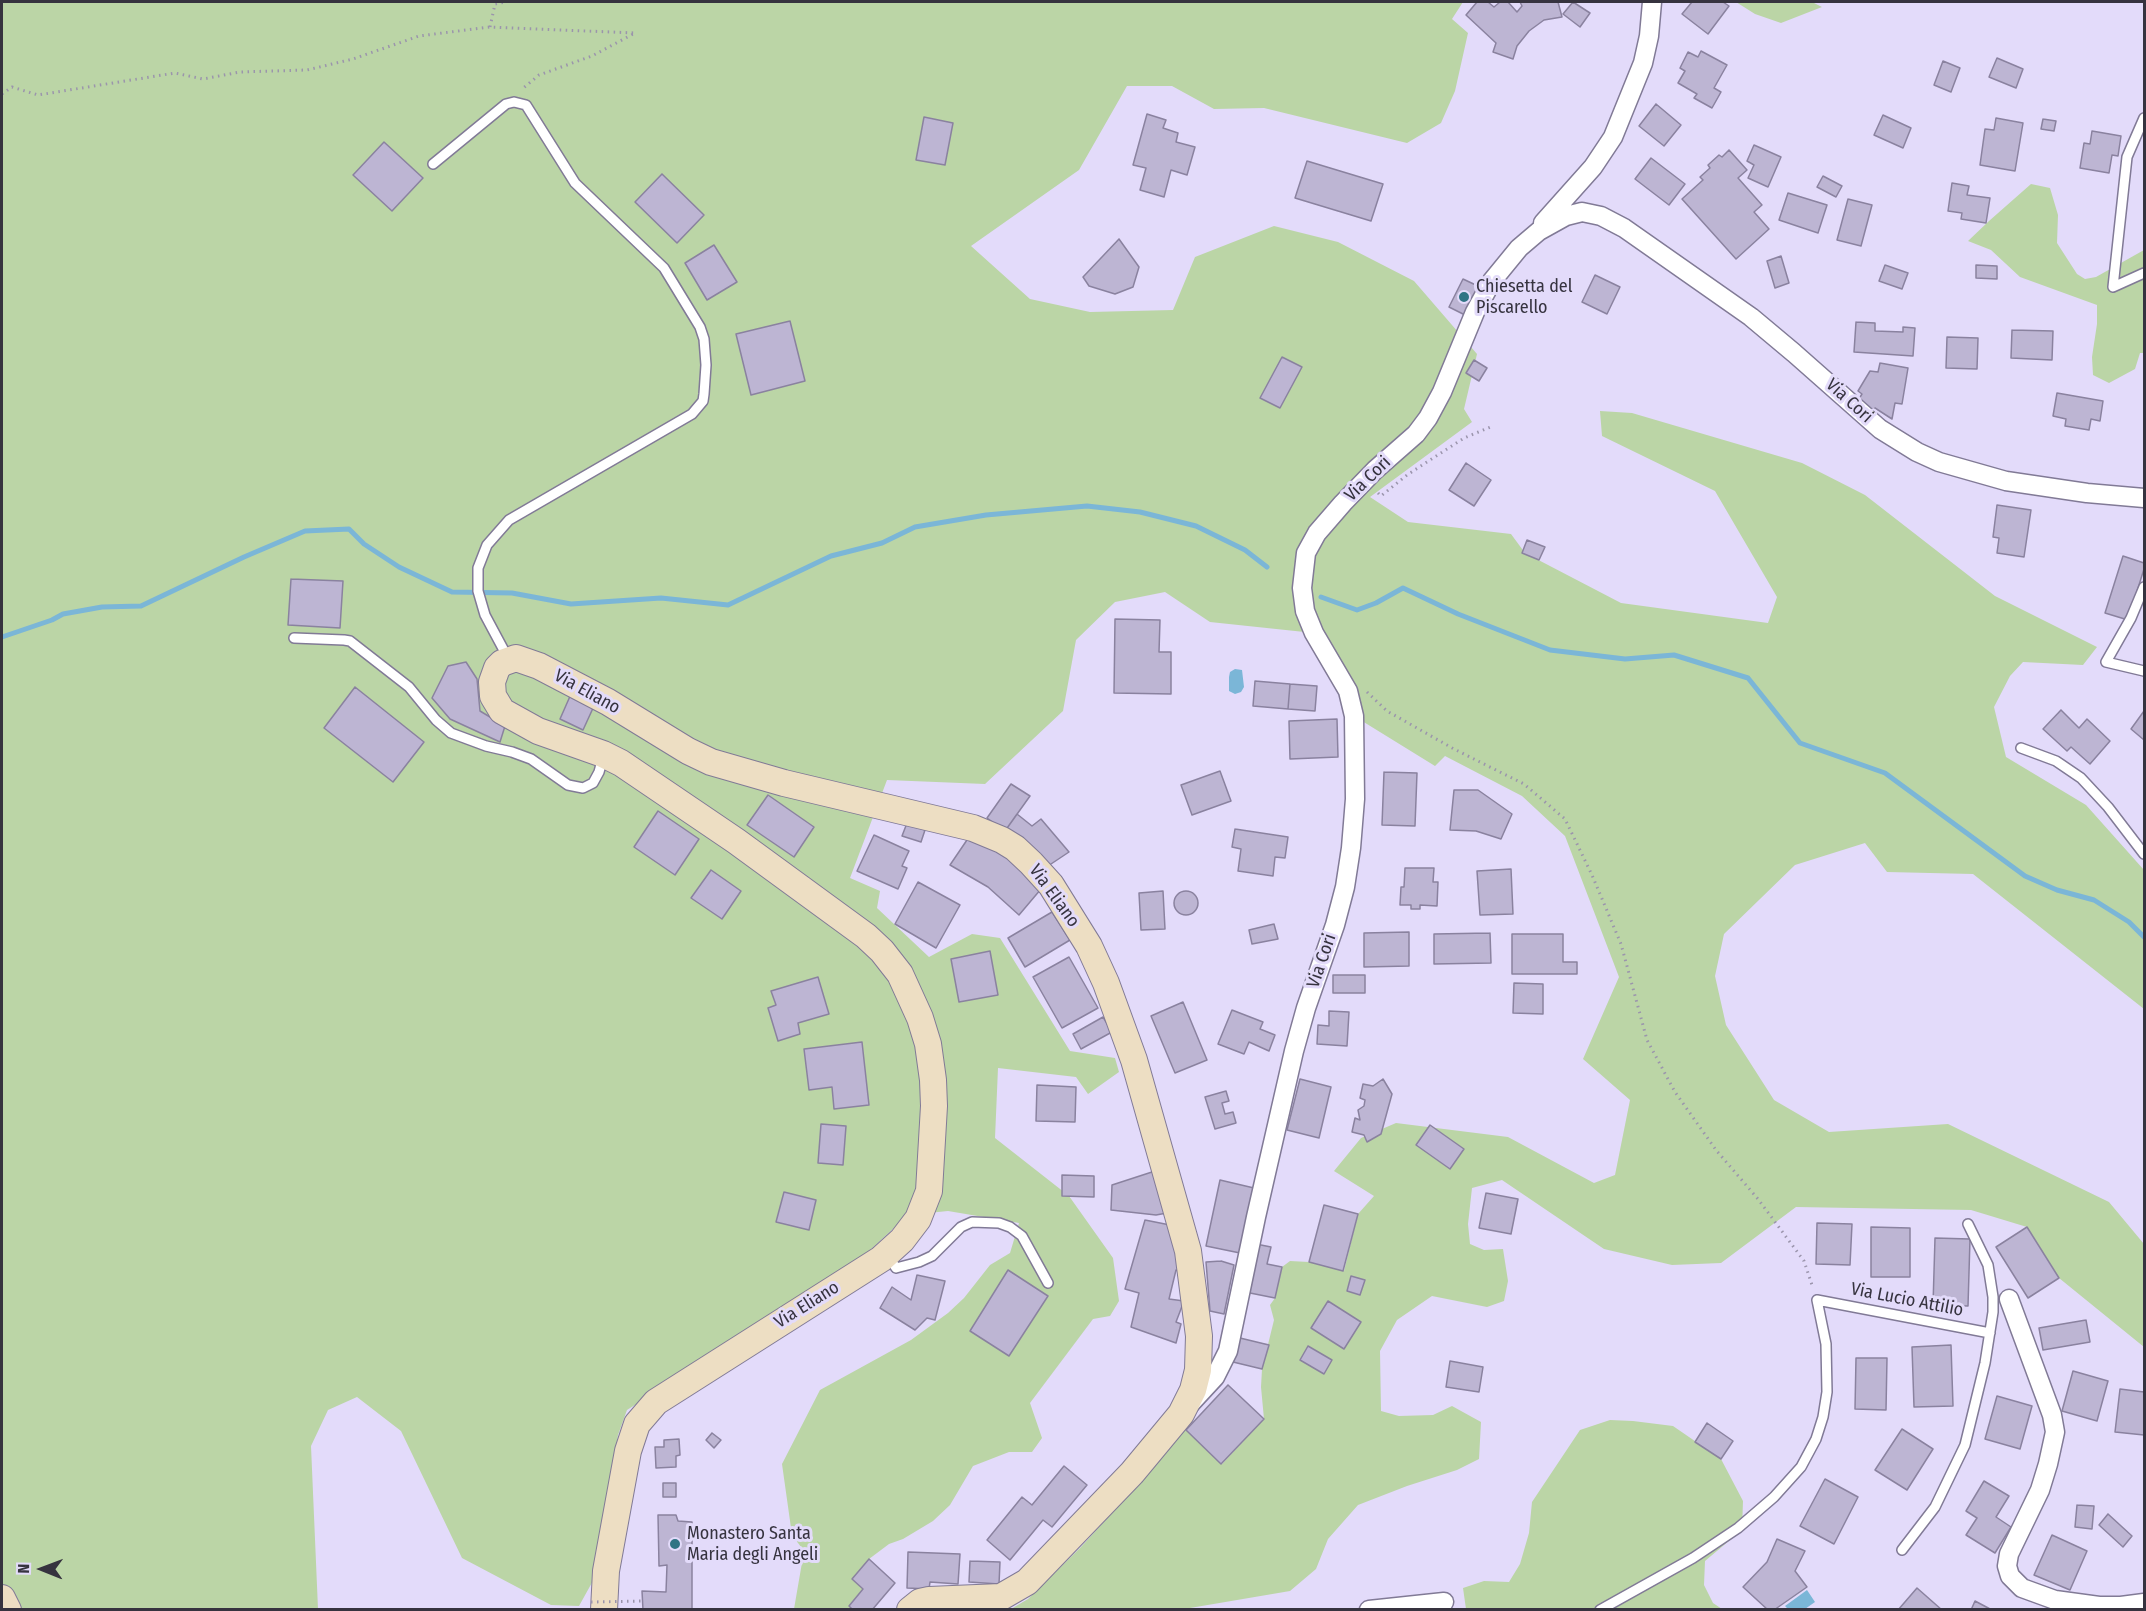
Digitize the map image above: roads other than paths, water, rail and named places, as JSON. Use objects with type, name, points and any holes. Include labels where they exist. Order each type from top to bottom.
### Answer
[{"type":"street","points":[[1528,240],[1593,167],[1613,137],[1643,63],[1652,2]]},
{"type":"street","name":"Via Cori","points":[[1181,1414],[1212,1382],[1226,1359],[1294,1051],[1306,1008],[1335,926],[1350,858],[1355,799],[1354,716],[1348,691],[1314,633],[1305,611],[1302,588],[1306,553],[1317,532],[1336,510],[1370,475],[1416,434],[1428,418],[1443,392],[1480,302],[1505,264],[1528,240],[1552,222],[1566,216],[1582,212],[1601,216],[1624,228],[1734,305],[1794,352],[1880,429],[1917,452],[1940,462],[2006,481],[2087,493],[2145,498]]},
{"type":"street","name":"Via Eliano","points":[[598,1606],[628,1451],[633,1432],[643,1415],[656,1402],[887,1254],[914,1226],[928,1198],[934,1106],[932,1063],[925,1031],[900,974],[882,951],[857,929],[736,841],[621,763],[603,754],[538,731],[502,711],[493,696],[492,682],[496,668],[508,659],[523,659],[540,666],[608,702],[703,759],[784,783],[974,828],[1009,844],[1041,873],[1056,892],[1089,946],[1106,983],[1131,1049],[1157,1146],[1184,1231],[1194,1287],[1200,1344],[1196,1380],[1181,1414],[1132,1473],[1019,1588],[1001,1597],[929,1600],[914,1605],[910,1610]]},
{"type":"street","points":[[2009,1299],[2052,1415],[2055,1432],[2040,1490],[2009,1554],[2007,1566],[2010,1576],[2022,1588],[2055,1600],[2099,1606],[2145,1603]]},
{"type":"street","points":[[2,1598],[8,1610]]},
{"type":"street","points":[[1369,1610],[1444,1602]]},
{"type":"lane","points":[[433,164],[506,104],[514,102],[526,105],[575,183],[664,268],[700,327],[704,339],[706,365],[703,402],[692,414],[509,520],[485,549],[478,568],[477,585],[485,615],[508,659]]},
{"type":"lane","points":[[2145,118],[2141,122],[2127,157],[2113,287],[2145,273]]},
{"type":"lane","points":[[2145,587],[2131,618],[2106,662],[2145,671]]},
{"type":"lane","points":[[294,638],[350,641],[409,687],[436,720],[451,733],[531,759],[568,785],[583,788],[593,783],[599,772],[603,754]]},
{"type":"lane","points":[[2021,748],[2056,761],[2081,778],[2102,800],[2145,854]]},
{"type":"lane","points":[[887,1254],[896,1268],[919,1262],[932,1256],[961,1227],[972,1222],[999,1224],[1010,1227],[1022,1236],[1048,1282]]},
{"type":"lane","points":[[1902,1550],[1935,1507],[1965,1445],[1985,1363],[1993,1305],[1990,1276],[1984,1254],[1968,1224]]},
{"type":"lane","name":"Via Lucio Attilio","points":[[1599,1610],[1693,1558],[1738,1528],[1774,1497],[1801,1467],[1816,1439],[1823,1417],[1827,1392],[1826,1344],[1817,1300],[1990,1333]]},
{"type":"water","points":[[1235,669],[1242,670],[1244,687],[1241,692],[1235,694],[1229,691],[1229,677],[1230,672]]},
{"type":"water","points":[[1807,1590],[1815,1602],[1805,1609],[1788,1609],[1785,1606]]},
{"type":"waterway","points":[[2,637],[63,614],[102,607],[141,606],[305,531],[349,529],[364,544],[399,567],[452,592],[512,593],[571,604],[661,598],[728,605],[831,556],[882,543],[915,527],[986,515],[1087,506],[1140,512],[1196,526],[1245,550],[1267,567]]},
{"type":"waterway","points":[[1321,597],[1357,610],[1376,603],[1403,588],[1458,614],[1550,650],[1625,659],[1674,655],[1748,678],[1800,743],[1885,773],[2025,876],[2057,890],[2094,900],[2129,922],[2144,937]]},
{"type":"place","name":"Chiesetta del Piscarello","points":[[1464,297]]},
{"type":"place","name":"Monastero Santa Maria degli Angeli","points":[[675,1544]]}]
